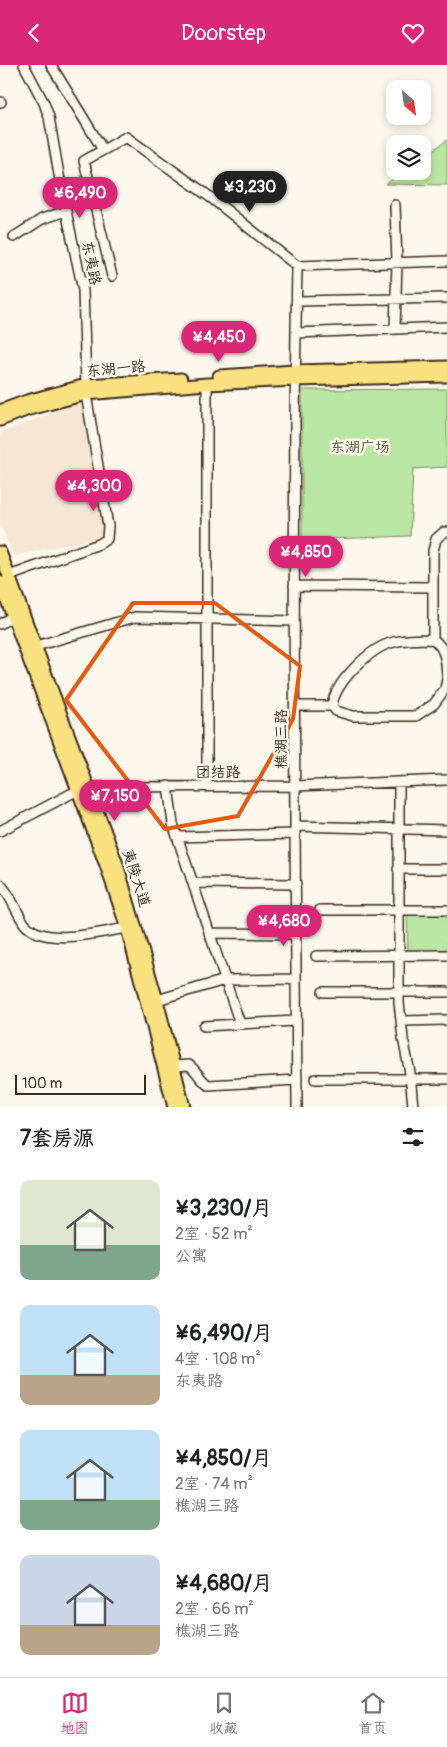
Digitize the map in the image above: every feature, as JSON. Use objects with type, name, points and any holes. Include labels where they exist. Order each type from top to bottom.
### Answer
[{"type":"main road","name":"东湖一路","points":[[0,411],[26,401],[86,390],[295,375],[447,367]]},
{"type":"main road","points":[[0,420],[86,390],[208,384],[295,375],[447,376]]},
{"type":"main road","name":"夷陵大道","points":[[0,552],[13,616],[82,786],[117,865],[157,1000],[184,1107]]},
{"type":"main road","name":"夷陵大道","points":[[4,579],[36,646],[82,786],[127,928],[174,1107]]},
{"type":"street","name":"东夷路","points":[[4,579],[99,544],[107,539],[108,526],[86,390],[83,290],[49,117],[44,103],[24,65]]},
{"type":"street","points":[[51,65],[103,150]]},
{"type":"street","points":[[112,276],[84,161],[126,137],[210,197],[297,266],[447,261]]},
{"type":"street","points":[[395,205],[397,262],[395,329]]},
{"type":"street","points":[[14,237],[42,219],[66,211]]},
{"type":"street","name":"樵湖三路","points":[[297,266],[294,586],[297,1107]]},
{"type":"street","points":[[297,301],[447,298]]},
{"type":"street","points":[[296,333],[447,327]]},
{"type":"street","points":[[207,781],[208,384]]},
{"type":"street","points":[[433,639],[433,551],[436,539],[444,532],[447,532]]},
{"type":"street","points":[[294,586],[433,587]]},
{"type":"street","points":[[0,624],[13,616]]},
{"type":"street","points":[[36,646],[135,617],[294,621]]},
{"type":"street","points":[[433,639],[441,645],[445,655],[447,677],[445,689],[434,704],[416,716],[353,716],[336,711],[332,706],[333,698],[341,682],[368,655],[392,642],[433,639]]},
{"type":"street","points":[[294,706],[332,706]]},
{"type":"street","name":"团结路","points":[[0,825],[82,786],[207,781],[295,783],[447,774]]},
{"type":"street","name":"团结路","points":[[0,831],[82,786],[447,780]]},
{"type":"street","points":[[399,782],[398,992],[411,1080],[413,1107]]},
{"type":"street","points":[[168,786],[170,809],[177,837],[240,1024]]},
{"type":"street","points":[[177,837],[295,830],[398,828],[447,830]]},
{"type":"street","points":[[398,869],[447,869]]},
{"type":"street","points":[[193,883],[296,884]]},
{"type":"street","points":[[0,884],[7,891],[24,923],[33,932],[52,937],[127,928]]},
{"type":"street","points":[[320,910],[447,910]]},
{"type":"street","points":[[209,933],[296,934]]},
{"type":"street","points":[[316,956],[447,955]]},
{"type":"street","points":[[157,1000],[225,980],[296,979]]},
{"type":"street","points":[[323,993],[447,992]]},
{"type":"street","points":[[401,1021],[447,1020]]},
{"type":"street","points":[[204,1026],[296,1021]]},
{"type":"street","points":[[174,1066],[189,1065],[195,1069],[201,1079],[208,1085],[297,1080]]},
{"type":"street","points":[[314,1079],[447,1079]]},
{"type":"highlighted area","points":[[133,603],[215,603],[300,666],[293,719],[238,816],[165,829],[66,700]]},
{"type":"shaded area","points":[[93,397],[115,534],[14,556],[0,525],[0,433]]},
{"type":"green space","points":[[447,140],[447,185],[386,184],[392,180],[431,180],[431,152]]},
{"type":"green space","name":"东湖广场","points":[[447,389],[447,467],[413,469],[410,536],[302,540],[302,390]]},
{"type":"green space","points":[[407,914],[447,914],[447,953],[408,953]]}]
